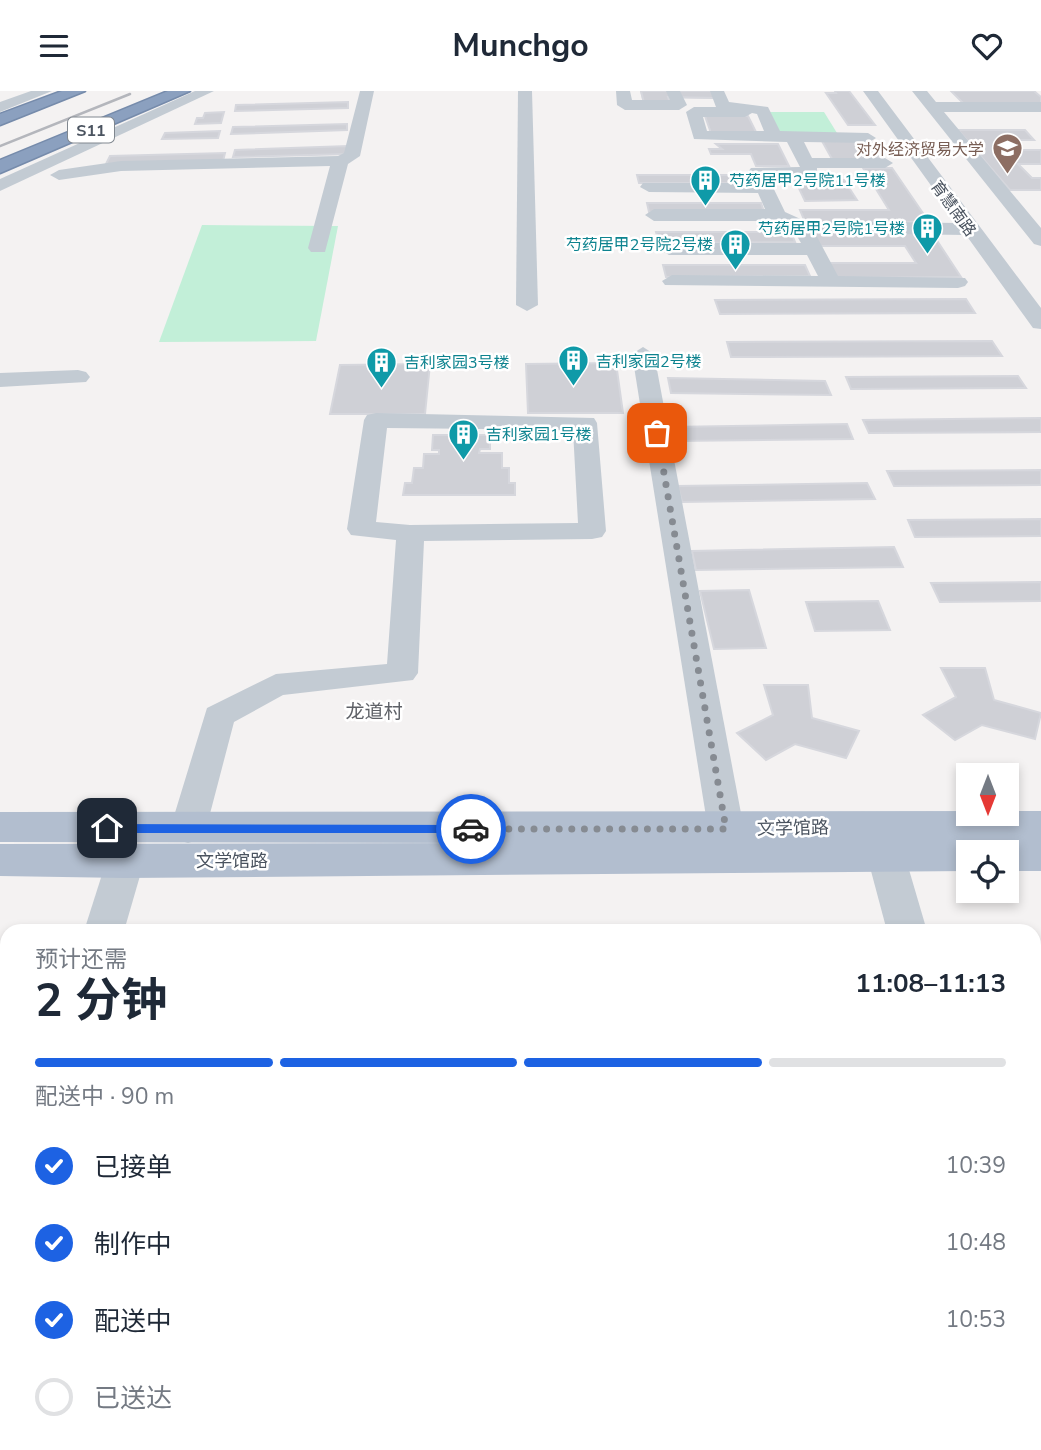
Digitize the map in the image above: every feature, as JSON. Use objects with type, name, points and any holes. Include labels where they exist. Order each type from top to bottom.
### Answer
[{"type":"highway","name":"S11","points":[[0,120],[77,91]]},
{"type":"highway","name":"S11","points":[[0,168],[182,91]]},
{"type":"main road","name":"文学馆路","points":[[0,827],[726,829],[1041,826]]},
{"type":"main road","name":"文学馆路","points":[[0,860],[125,862],[956,855]]},
{"type":"main road","points":[[1019,855],[1041,855]]},
{"type":"street","points":[[0,186],[207,91]]},
{"type":"street","points":[[59,175],[121,166],[340,161],[352,156],[367,91]]},
{"type":"street","points":[[525,91],[527,305]]},
{"type":"street","points":[[622,91],[625,105],[676,98],[705,105]]},
{"type":"street","points":[[718,91],[723,106],[764,112]]},
{"type":"street","name":"育慧南路","points":[[870,91],[969,229],[1041,323]]},
{"type":"street","points":[[919,91],[1041,240]]},
{"type":"street","points":[[0,110],[41,93]]},
{"type":"street","points":[[932,107],[1041,107]]},
{"type":"street","points":[[1022,107],[1041,125]]},
{"type":"street","points":[[764,112],[694,112],[700,136],[868,138]]},
{"type":"street","points":[[764,112],[774,136]]},
{"type":"street","points":[[0,168],[142,121]]},
{"type":"street","points":[[793,137],[811,172],[757,172],[771,203],[802,227],[831,282]]},
{"type":"street","points":[[318,248],[340,161]]},
{"type":"street","points":[[806,163],[885,163]]},
{"type":"street","points":[[649,187],[797,205]]},
{"type":"street","points":[[1003,194],[1028,194]]},
{"type":"street","points":[[654,215],[771,203]]},
{"type":"street","points":[[802,227],[969,229]]},
{"type":"street","points":[[669,249],[813,249]]},
{"type":"street","points":[[1006,277],[1029,277]]},
{"type":"street","points":[[671,281],[958,282]]},
{"type":"street","points":[[643,354],[726,829]]},
{"type":"street","points":[[0,380],[78,377]]},
{"type":"street","points":[[376,420],[584,423],[592,531],[410,533],[361,529],[376,420]]},
{"type":"street","points":[[188,829],[219,716],[276,685],[402,673],[410,533]]},
{"type":"street","points":[[886,856],[905,924]]},
{"type":"street","points":[[106,924],[125,862]]},
{"type":"green space","points":[[766,112],[824,112],[837,133],[776,134]]},
{"type":"green space","points":[[202,225],[338,226],[316,341],[159,342]]},
{"type":"building","points":[[641,91],[713,91],[716,98],[668,97],[670,103],[644,103]]},
{"type":"building","points":[[641,91],[713,91],[716,98],[668,97],[670,103],[644,103]]},
{"type":"building","points":[[835,91],[849,91],[875,125],[848,125],[826,93],[836,93]]},
{"type":"building","points":[[951,91],[1034,91],[1041,97],[1041,104],[965,105]]},
{"type":"building","points":[[348,102],[348,108],[235,111],[236,105]]},
{"type":"building","points":[[224,112],[221,123],[195,124],[197,118],[203,118],[205,113]]},
{"type":"building","points":[[705,116],[748,116],[756,132],[711,133]]},
{"type":"building","points":[[347,124],[347,130],[231,134],[233,127]]},
{"type":"building","points":[[958,130],[1025,130],[1034,140],[996,140],[1005,150],[1041,150],[1041,164],[1018,164],[1032,178],[1041,178],[1041,190],[1010,190]]},
{"type":"building","points":[[220,131],[218,138],[162,139],[165,133]]},
{"type":"building","points":[[822,141],[867,141],[880,159],[832,159]]},
{"type":"building","points":[[716,144],[778,144],[789,166],[756,166],[751,154],[711,154],[709,149],[722,149]]},
{"type":"building","points":[[348,146],[348,154],[233,157],[235,150]]},
{"type":"building","points":[[225,153],[223,161],[106,164],[110,156]]},
{"type":"building","points":[[863,168],[892,168],[929,222],[805,222],[800,210],[889,210]]},
{"type":"building","points":[[637,175],[746,175],[749,183],[639,183]]},
{"type":"building","points":[[795,180],[844,180],[857,200],[805,201]]},
{"type":"building","name":"芍药居甲2号院11号楼","points":[[647,203],[761,203],[764,212],[649,212]]},
{"type":"building","points":[[656,232],[791,232],[795,242],[659,243]]},
{"type":"building","name":"芍药居甲2号院1号楼","points":[[809,232],[932,233],[961,277],[836,278],[829,263],[916,263],[905,246],[818,246]]},
{"type":"building","name":"芍药居甲2号院2号楼","points":[[663,265],[805,265],[810,276],[666,277]]},
{"type":"building","points":[[966,299],[975,313],[720,314],[715,300]]},
{"type":"building","points":[[992,341],[1002,356],[731,357],[727,342]]},
{"type":"building","name":"吉利家园2号楼","points":[[616,363],[623,413],[528,413],[526,364]]},
{"type":"building","name":"吉利家园3号楼","points":[[430,364],[425,414],[330,414],[340,365]]},
{"type":"building","points":[[1018,376],[1026,388],[851,389],[846,377]]},
{"type":"building","points":[[668,378],[825,381],[831,395],[671,393]]},
{"type":"building","points":[[1041,418],[1041,432],[869,433],[863,420]]},
{"type":"building","points":[[847,424],[853,439],[674,441],[670,427]]},
{"type":"building","name":"吉利家园1号楼","points":[[433,435],[490,435],[490,449],[480,449],[479,453],[502,453],[502,468],[509,468],[509,483],[515,483],[515,495],[403,495],[405,483],[412,483],[414,468],[423,468],[424,454],[439,454],[439,450],[432,450]]},
{"type":"building","points":[[1041,470],[1041,485],[894,486],[887,471]]},
{"type":"building","points":[[867,483],[875,499],[682,502],[678,486]]},
{"type":"building","points":[[1041,519],[1041,536],[915,537],[908,520]]},
{"type":"building","points":[[894,547],[903,567],[696,570],[692,551]]},
{"type":"building","points":[[1041,582],[1041,601],[940,602],[931,583]]},
{"type":"building","points":[[749,590],[766,648],[714,649],[700,591]]},
{"type":"building","points":[[878,601],[890,630],[815,631],[806,602]]},
{"type":"building","points":[[941,668],[985,668],[994,700],[1041,713],[1035,739],[982,725],[955,740],[923,715],[956,697]]},
{"type":"building","points":[[764,685],[808,685],[812,718],[859,731],[846,758],[795,744],[766,760],[737,733],[773,715]]},
{"type":"railway","points":[[0,146],[130,94]]},
{"type":"way so far","points":[[471,829],[726,829],[657,433]]},
{"type":"place","name":"对外经济贸易大学","points":[[1007,176]]},
{"type":"place","name":"芍药居甲2号院11号楼","points":[[706,207]]},
{"type":"place","name":"芍药居甲2号院1号楼","points":[[928,255]]},
{"type":"place","name":"芍药居甲2号院2号楼","points":[[736,271]]},
{"type":"place","name":"吉利家园2号楼","points":[[573,388]]},
{"type":"place","name":"吉利家园3号楼","points":[[381,389]]},
{"type":"place","name":"吉利家园1号楼","points":[[463,461]]},
{"type":"district","name":"龙道村","points":[[374,711]]},
{"type":"route","points":[[107,828],[471,829]]}]
